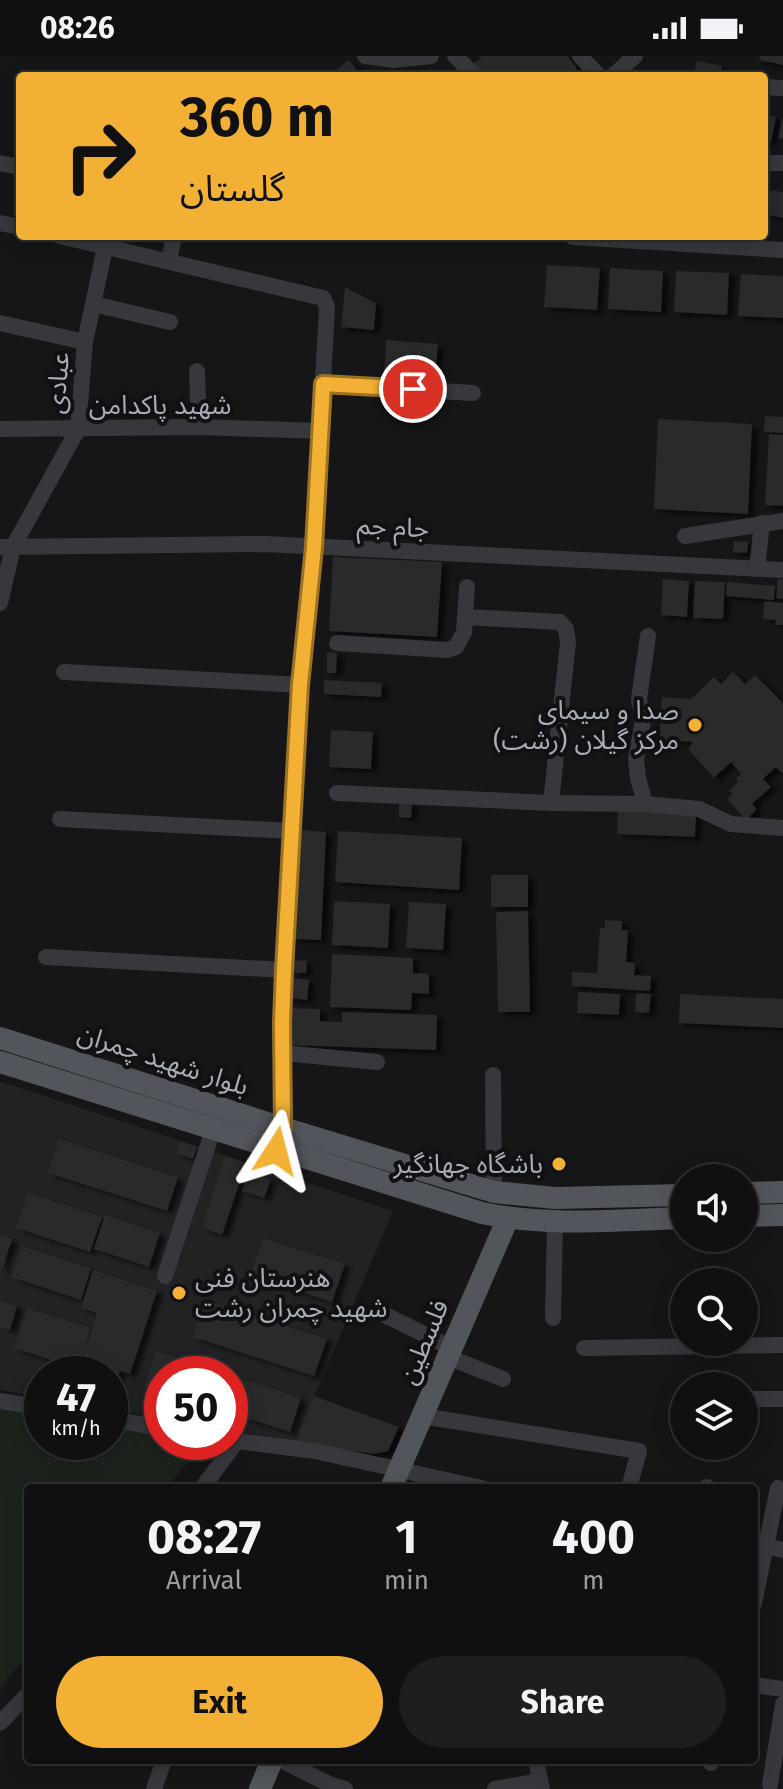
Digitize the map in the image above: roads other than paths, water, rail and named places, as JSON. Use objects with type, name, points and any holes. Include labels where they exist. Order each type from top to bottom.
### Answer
[{"type":"main road","name":"بلوار شهید چمران","points":[[0,1038],[494,1192],[555,1198],[670,1195]]},
{"type":"main road","name":"بلوار شهید چمران","points":[[0,1062],[276,1151],[482,1213],[555,1221],[670,1218]]},
{"type":"main road","points":[[206,1128],[207,1104]]},
{"type":"main road","points":[[276,1151],[283,1128]]},
{"type":"main road","points":[[758,1193],[783,1192]]},
{"type":"main road","points":[[758,1216],[783,1215]]},
{"type":"main road","name":"فلسطین","points":[[399,1482],[422,1416],[508,1218]]},
{"type":"main road","points":[[260,1789],[270,1764]]},
{"type":"street","points":[[365,56],[394,60],[431,56]]},
{"type":"street","points":[[455,56],[471,72]]},
{"type":"street","points":[[580,56],[595,72]]},
{"type":"street","points":[[617,72],[635,56]]},
{"type":"street","points":[[169,261],[173,240]]},
{"type":"street","points":[[621,240],[783,250]]},
{"type":"street","points":[[107,241],[169,261],[323,298],[327,307],[314,547],[300,685],[284,970],[283,1128]]},
{"type":"street","name":"عبادی","points":[[0,603],[7,547],[78,429],[85,342],[107,241]]},
{"type":"street","points":[[93,304],[170,322]]},
{"type":"street","points":[[0,323],[85,342]]},
{"type":"street","points":[[197,371],[199,427]]},
{"type":"street","points":[[323,384],[473,393]]},
{"type":"street","name":"شهید پاکدامن","points":[[0,429],[199,427],[320,431]]},
{"type":"street","points":[[685,536],[783,521]]},
{"type":"street","points":[[757,569],[762,523]]},
{"type":"street","name":"جام جم","points":[[7,547],[265,544],[783,570]]},
{"type":"street","points":[[337,643],[447,650],[456,647],[462,641],[467,587]]},
{"type":"street","points":[[465,617],[560,622],[566,629],[568,642],[551,803]]},
{"type":"street","points":[[645,804],[636,759],[643,720],[639,699],[648,636]]},
{"type":"street","points":[[64,672],[300,685]]},
{"type":"street","points":[[337,793],[645,804],[699,809],[731,824],[783,828]]},
{"type":"street","points":[[60,819],[292,831]]},
{"type":"street","points":[[46,957],[284,970]]},
{"type":"street","points":[[283,1053],[377,1062]]},
{"type":"street","points":[[493,1075],[494,1192]]},
{"type":"street","points":[[165,1276],[206,1128]]},
{"type":"street","points":[[553,1318],[555,1221]]},
{"type":"street","points":[[387,1316],[503,1379]]},
{"type":"street","points":[[584,1348],[783,1345]]},
{"type":"street","points":[[758,1399],[783,1399]]},
{"type":"street","points":[[0,1401],[24,1405]]},
{"type":"street","points":[[422,1416],[639,1451],[630,1484]]},
{"type":"street","points":[[248,1442],[315,1451],[399,1482],[427,1484]]},
{"type":"street","points":[[205,1484],[221,1460]]},
{"type":"street","points":[[758,1587],[778,1488]]},
{"type":"street","points":[[758,1686],[783,1689]]},
{"type":"street","points":[[0,1723],[24,1698]]},
{"type":"street","points":[[770,1784],[783,1704]]},
{"type":"street","points":[[154,1789],[163,1764]]},
{"type":"street","points":[[289,1764],[345,1789]]},
{"type":"street","points":[[495,1789],[541,1785],[537,1764]]},
{"type":"place","name":"صدا و سیمای مرکز گیلان (رشت)","points":[[695,725]]},
{"type":"place","name":"باشگاه جهانگیر","points":[[559,1164]]},
{"type":"place","name":"هنرستان فنی شهید چمران رشت","points":[[179,1293]]}]
